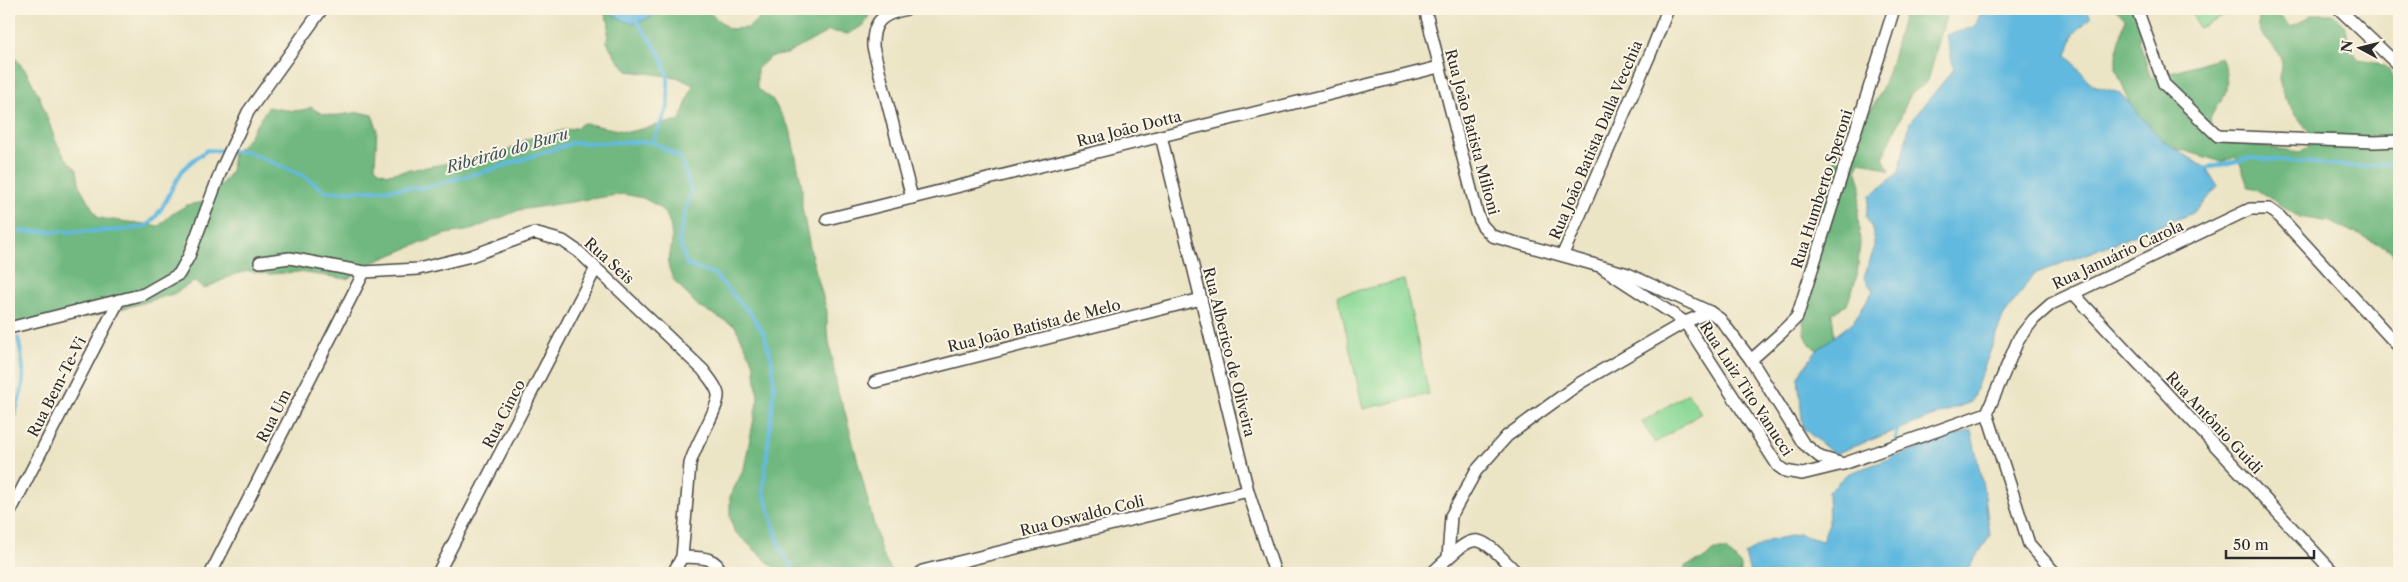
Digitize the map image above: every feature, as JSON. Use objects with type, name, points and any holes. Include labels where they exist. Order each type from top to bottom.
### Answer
[{"type":"street","points":[[9,328],[144,294],[167,283],[180,274],[190,256],[230,152],[248,112],[322,9]]},
{"type":"street","points":[[906,9],[887,13],[878,22],[872,33],[873,47],[912,198]]},
{"type":"street","name":"Rua João Batista Milioni","points":[[1425,9],[1477,214],[1482,225],[1492,236],[1563,254],[1628,274],[1710,312]]},
{"type":"street","name":"Rua João Batista Dalla Vecchia","points":[[1563,254],[1668,9]]},
{"type":"street","name":"Rua Humberto Speroni","points":[[1751,360],[1797,317],[1894,9]]},
{"type":"street","points":[[2137,9],[2164,84],[2218,136],[2399,141]]},
{"type":"street","points":[[2339,9],[2399,66]]},
{"type":"street","name":"Rua João Dotta","points":[[827,220],[1439,67]]},
{"type":"street","name":"Rua Alberico de Oliveira","points":[[1160,136],[1248,491],[1275,573]]},
{"type":"street","name":"Rua Januário Carola","points":[[1987,413],[2019,338],[2034,319],[2051,304],[2250,209],[2268,209],[2280,217],[2399,347]]},
{"type":"street","name":"Rua Seis","points":[[260,262],[299,259],[364,272],[418,269],[444,264],[534,233],[545,234],[563,241],[579,252],[703,370],[718,394],[716,406],[693,449],[682,557],[673,573]]},
{"type":"street","name":"Rua João Batista Milioni","points":[[1601,267],[1684,322]]},
{"type":"street","name":"Rua Cinco","points":[[438,573],[596,268]]},
{"type":"street","name":"Rua Um","points":[[211,573],[364,272]]},
{"type":"street","name":"Rua Antônio Guidi","points":[[2073,293],[2334,573]]},
{"type":"street","name":"Rua João Batista de Melo","points":[[875,382],[1201,299]]},
{"type":"street","name":"Rua Bem-Te-Vi","points":[[9,514],[119,300]]},
{"type":"street","points":[[1448,558],[1451,516],[1476,471],[1507,436],[1580,383],[1684,322],[1710,312]]},
{"type":"street","name":"Rua Luiz Tito Vanucci","points":[[1710,312],[1720,319],[1751,360],[1803,443],[1820,457],[1843,464]]},
{"type":"street","name":"Rua Luiz Tito Vanucci","points":[[1684,322],[1778,466],[1785,471],[1802,474],[1843,464],[1987,413]]},
{"type":"street","points":[[1987,413],[2029,544],[2055,573]]},
{"type":"street","name":"Rua Oswaldo Coli","points":[[922,571],[1248,491]]},
{"type":"street","points":[[1432,573],[1471,540],[1481,540],[1490,545],[1517,573]]},
{"type":"street","points":[[682,557],[710,559],[716,562],[721,573]]},
{"type":"green space","points":[[602,9],[705,9],[729,29],[748,28],[769,9],[872,9],[864,25],[848,34],[829,31],[787,54],[770,57],[757,69],[757,88],[772,99],[790,129],[802,187],[802,207],[812,258],[827,311],[827,330],[838,393],[845,412],[881,552],[893,573],[780,573],[734,531],[730,516],[730,496],[744,469],[758,398],[754,364],[735,326],[698,306],[673,279],[668,265],[672,243],[671,228],[667,216],[658,206],[643,198],[623,194],[519,210],[471,230],[446,234],[408,248],[374,262],[347,279],[299,272],[269,274],[248,271],[233,275],[204,289],[195,281],[173,294],[111,312],[87,317],[50,320],[28,329],[22,328],[9,332],[9,47],[26,71],[40,98],[56,142],[65,157],[77,170],[80,187],[98,218],[159,226],[172,214],[187,205],[204,202],[217,190],[231,172],[233,153],[246,141],[268,107],[296,111],[311,107],[327,115],[363,113],[372,115],[377,128],[375,166],[379,171],[388,174],[504,153],[527,139],[578,127],[583,123],[628,132],[680,120],[693,85],[677,77],[628,71],[616,58],[607,42],[609,23]]},
{"type":"green space","points":[[1906,9],[1948,9],[1928,81],[1910,95],[1883,158],[1890,171],[1867,162],[1860,162],[1856,170],[1861,185],[1858,213],[1860,244],[1857,276],[1847,305],[1832,313],[1835,342],[1820,351],[1808,341],[1803,323],[1804,301],[1818,227],[1819,192],[1842,143],[1871,109],[1878,97],[1887,76]]},
{"type":"green space","points":[[2116,9],[2144,9],[2139,40],[2151,78],[2221,57],[2227,83],[2223,98],[2214,110],[2210,121],[2215,131],[2226,137],[2244,142],[2244,144],[2300,152],[2316,142],[2285,98],[2280,82],[2282,63],[2280,56],[2261,33],[2259,18],[2262,9],[2273,9],[2291,27],[2314,14],[2334,14],[2346,27],[2349,44],[2358,59],[2376,62],[2387,68],[2399,95],[2399,273],[2392,252],[2386,247],[2330,222],[2299,217],[2254,188],[2248,187],[2240,163],[2235,157],[2222,162],[2162,144],[2136,121],[2116,68],[2116,56],[2125,19]]},
{"type":"green space","points":[[2201,9],[2233,9],[2234,11],[2199,28],[2192,13]]},
{"type":"green space","points":[[1404,280],[1429,394],[1363,409],[1338,295]]},
{"type":"green space","points":[[1688,393],[1701,413],[1655,443],[1642,422]]},
{"type":"green space","points":[[1715,550],[1726,550],[1741,565],[1741,573],[1683,573],[1685,566],[1702,560]]},
{"type":"water","points":[[610,9],[656,9],[656,14],[633,23],[610,13]]},
{"type":"water","points":[[1982,9],[2084,9],[2091,17],[2074,34],[2067,55],[2092,85],[2120,93],[2162,140],[2206,168],[2218,187],[2193,213],[2034,274],[2003,317],[1971,402],[1834,454],[1803,428],[1798,377],[1815,352],[1853,322],[1873,291],[1864,277],[1874,249],[1874,233],[1866,216],[1870,196],[1899,172],[1910,122],[1954,69],[1946,35],[1975,27]]},
{"type":"water","points":[[1971,430],[1985,496],[1990,536],[1965,573],[1750,573],[1745,554],[1768,541],[1798,534],[1822,541],[1829,523],[1828,492],[1847,474]]},
{"type":"waterway","points":[[638,23],[661,55],[668,77],[668,107],[653,142]]},
{"type":"waterway","name":"Ribeirão do Buru","points":[[9,232],[125,230],[149,224],[160,211],[183,170],[207,150],[248,152],[302,175],[327,192],[421,188],[490,170],[573,143],[653,142],[681,158],[691,191],[679,239],[687,265],[714,274],[751,314],[764,334],[772,361],[774,391],[763,489],[781,550],[796,573]]},
{"type":"waterway","points":[[2203,169],[2250,158],[2364,167],[2399,162]]},
{"type":"waterway","points":[[9,428],[23,384],[23,364],[18,338]]},
{"type":"waterway","points":[[1893,462],[1898,425]]}]
